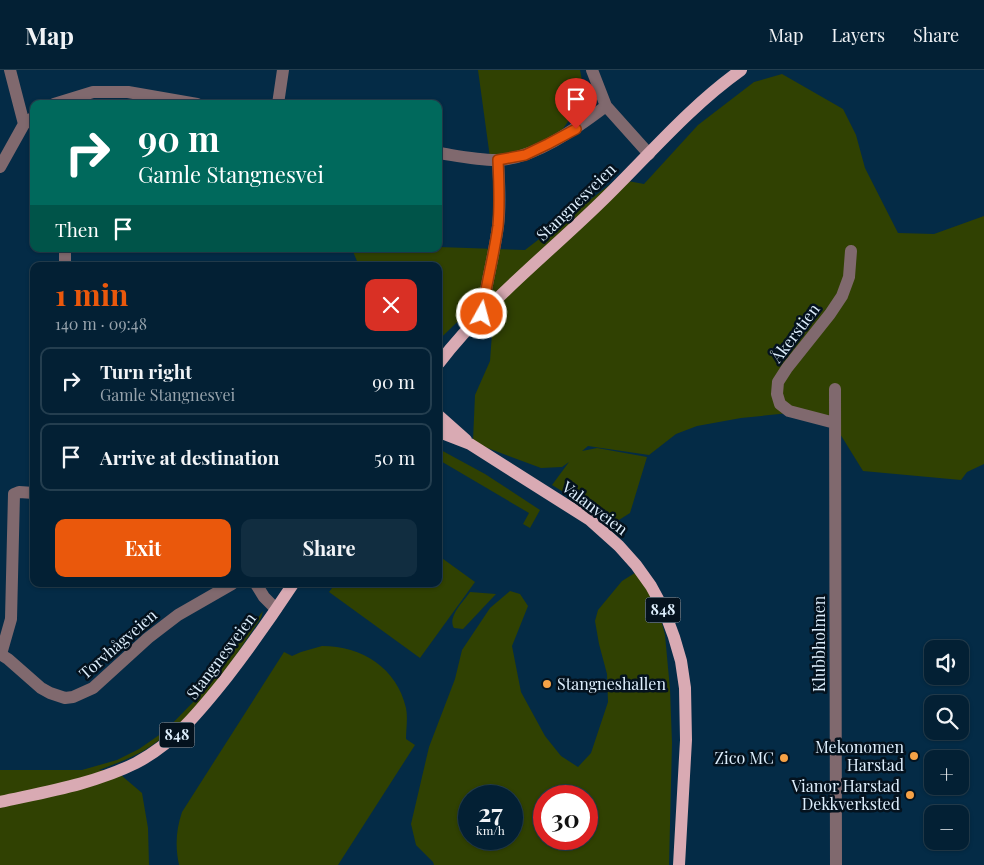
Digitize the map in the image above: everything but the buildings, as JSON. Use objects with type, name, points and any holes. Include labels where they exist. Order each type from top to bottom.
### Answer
[{"type":"main road","name":"Stangnesveien","points":[[442,359],[452,345],[482,314],[602,201],[692,110],[741,70]]},
{"type":"main road","name":"Valanveien","points":[[442,419],[470,444],[590,520],[619,546],[636,565],[651,586],[664,610],[681,661],[685,696],[686,740],[679,865]]},
{"type":"main road","name":"Valanveien","points":[[442,433],[470,444]]},
{"type":"main road","name":"Stangnesveien","points":[[0,802],[92,780],[134,763],[153,753],[172,739],[203,707],[255,640],[291,587]]},
{"type":"street","points":[[0,167],[29,121],[10,70]]},
{"type":"street","points":[[279,100],[283,70]]},
{"type":"street","points":[[592,70],[606,106],[649,154]]},
{"type":"street","points":[[67,100],[93,92],[128,92],[159,100]]},
{"type":"street","points":[[442,153],[474,159],[498,160],[525,155],[576,129],[606,106]]},
{"type":"street","points":[[482,314],[498,225],[500,202],[498,160]]},
{"type":"street","name":"Åkerstien","points":[[835,423],[789,411],[780,404],[777,394],[778,382],[842,296],[849,277],[851,251]]},
{"type":"street","points":[[835,389],[835,423]]},
{"type":"street","name":"Klubbholmen","points":[[835,423],[836,865]]},
{"type":"street","points":[[0,654],[11,619],[14,494],[19,492],[30,493]]},
{"type":"street","name":"Torvhågveien","points":[[0,654],[50,694],[65,698],[80,695],[98,684],[148,638],[178,615],[227,587]]},
{"type":"street","points":[[258,587],[264,597],[276,609]]},
{"type":"green space","points":[[478,70],[580,70],[585,97],[558,136],[491,165]]},
{"type":"green space","points":[[782,74],[843,109],[856,135],[865,168],[898,233],[934,234],[984,216],[984,464],[967,472],[961,480],[863,471],[829,416],[809,411],[741,418],[697,426],[676,434],[649,455],[588,446],[582,451],[597,448],[647,457],[630,513],[611,525],[583,504],[552,485],[569,462],[562,467],[541,468],[477,444],[473,440],[475,395],[490,361],[494,306],[478,308],[470,312],[442,337],[442,262],[357,262],[353,252],[442,252],[442,247],[525,250],[617,179],[644,184],[698,125],[754,82]]},
{"type":"green space","points":[[442,451],[485,474],[540,510],[530,528],[523,524],[529,513],[442,462]]},
{"type":"green space","points":[[442,558],[475,582],[420,658],[329,592],[333,587],[442,587]]},
{"type":"green space","points":[[638,571],[654,592],[665,635],[670,689],[672,743],[669,865],[434,865],[416,845],[411,824],[429,747],[455,679],[462,650],[490,608],[510,591],[520,594],[528,606],[512,646],[521,692],[545,736],[561,756],[578,767],[591,753],[608,702],[607,674],[595,621],[598,610],[622,581]]},
{"type":"green space","points":[[470,592],[496,594],[463,629],[454,628],[452,624],[454,614]]},
{"type":"green space","points":[[263,611],[261,618],[225,671],[184,719],[145,750],[126,760],[99,770],[115,770],[142,793],[148,828],[149,865],[0,865],[0,770],[82,770],[117,760],[139,749],[165,731],[199,696]]},
{"type":"green space","points":[[322,646],[351,650],[364,655],[386,671],[395,681],[406,708],[406,739],[415,745],[338,865],[179,865],[177,838],[182,812],[284,652],[292,656]]},
{"type":"place","name":"Stangneshallen","points":[[547,684]]},
{"type":"place","name":"Mekonomen Harstad","points":[[914,756]]},
{"type":"place","name":"Zico MC","points":[[784,758]]},
{"type":"place","name":"Vianor Harstad Dekkverksted","points":[[910,795]]},
{"type":"route","points":[[482,314],[498,225],[500,202],[498,160],[525,155],[576,129]]}]
